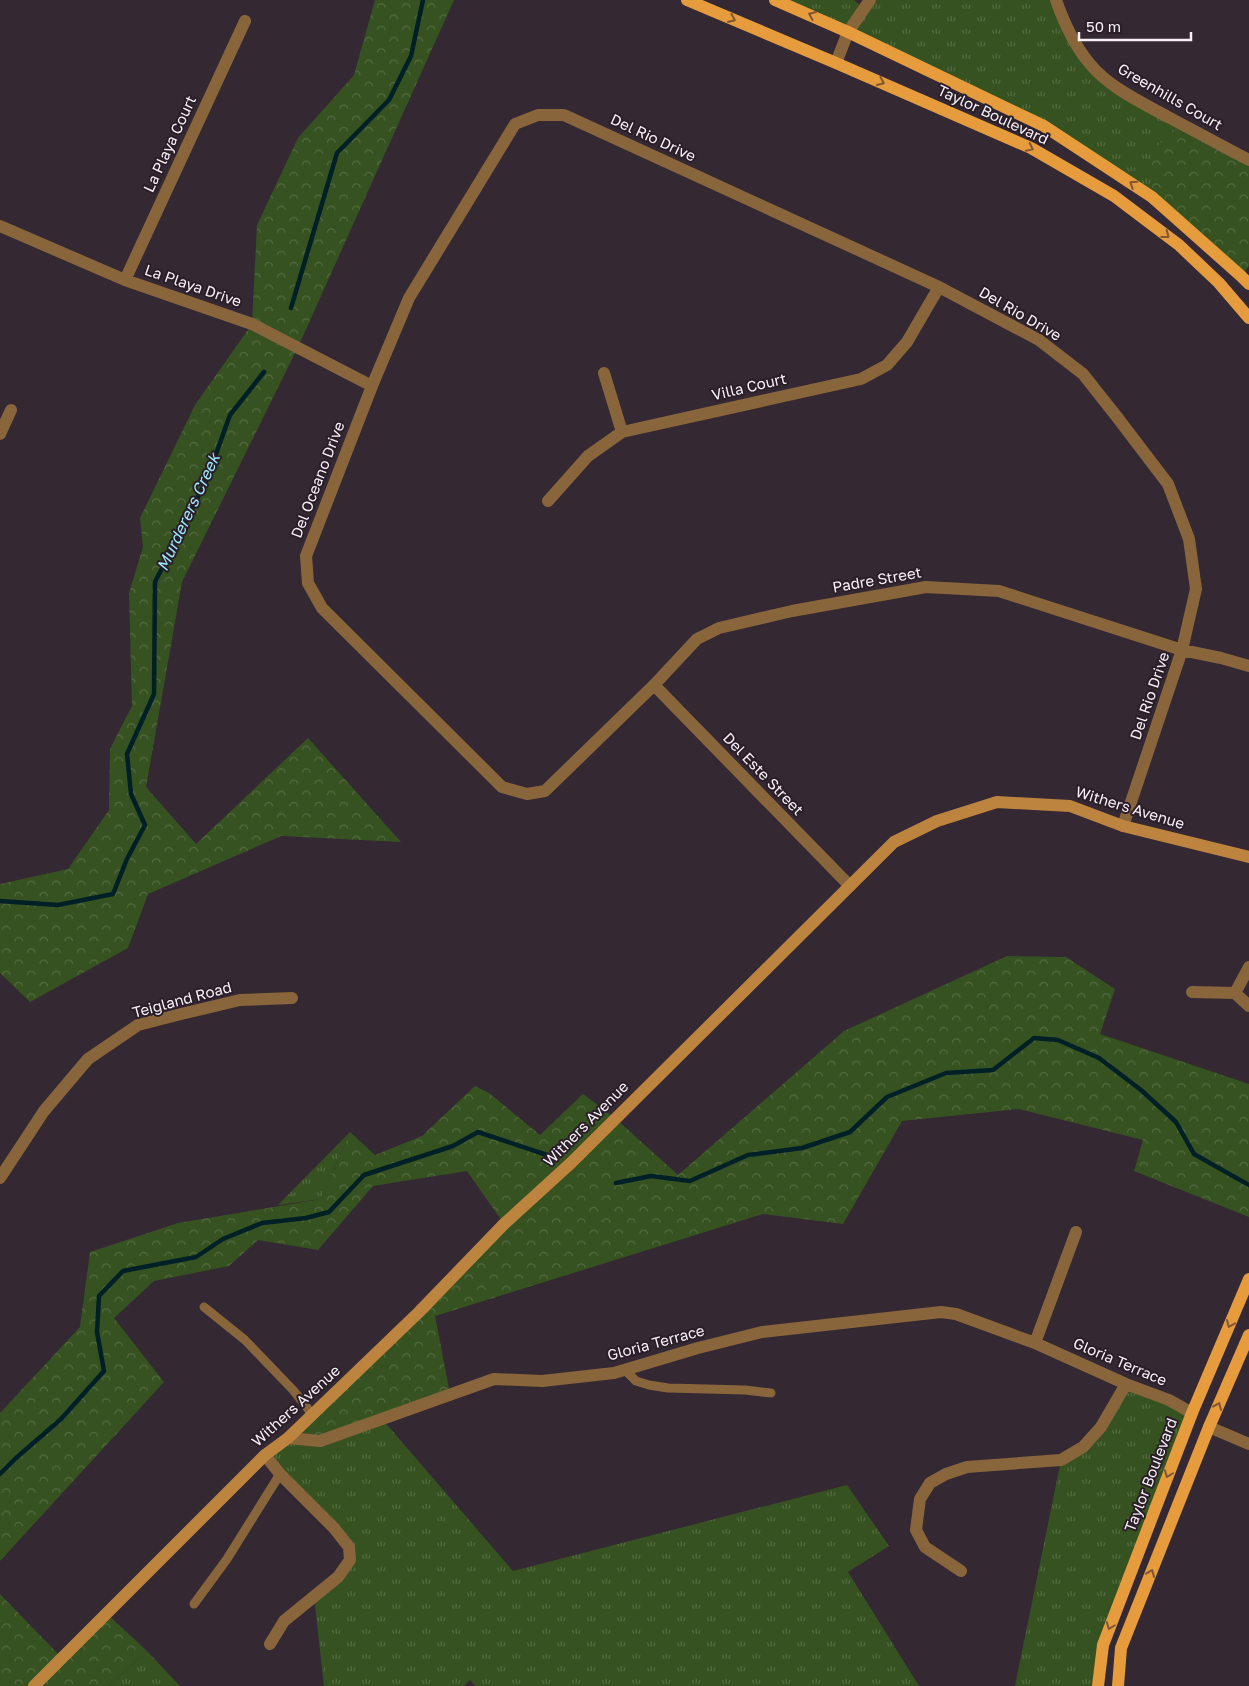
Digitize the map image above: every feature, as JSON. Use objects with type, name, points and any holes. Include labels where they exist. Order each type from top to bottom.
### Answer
[{"type":"main road","name":"Taylor Boulevard","points":[[687,0],[836,62],[1031,148],[1114,196],[1179,245],[1219,283],[1249,318]]},
{"type":"main road","name":"Taylor Boulevard","points":[[775,0],[848,32],[1044,126],[1152,197],[1249,284]]},
{"type":"main road","name":"Taylor Boulevard","points":[[1098,1686],[1103,1645],[1192,1412],[1249,1279]]},
{"type":"main road","points":[[1118,1686],[1122,1648],[1209,1426],[1249,1335]]},
{"type":"street","points":[[836,62],[848,32],[870,0]]},
{"type":"street","name":"Greenhills Court","points":[[1056,0],[1064,22],[1076,45],[1090,64],[1107,80],[1137,100],[1249,160]]},
{"type":"street","name":"La Playa Court","points":[[125,280],[245,21]]},
{"type":"street","name":"Del Rio Drive","points":[[538,115],[564,115],[939,287],[1039,340],[1083,374],[1168,484],[1189,539],[1196,589],[1182,650],[1123,826]]},
{"type":"street","name":"Del Oceano Drive","points":[[538,115],[516,124],[409,298],[372,386],[306,556],[308,584],[322,608],[502,787],[514,791],[527,794],[545,791],[654,685]]},
{"type":"street","name":"La Playa Drive","points":[[0,226],[125,280],[252,324],[372,386]]},
{"type":"street","name":"Villa Court","points":[[548,501],[588,456],[622,432],[861,379],[888,365],[907,342],[939,287]]},
{"type":"street","points":[[604,373],[622,432]]},
{"type":"street","points":[[0,434],[11,410]]},
{"type":"street","name":"Padre Street","points":[[654,685],[697,639],[719,628],[792,611],[926,587],[999,591],[1182,650],[1249,666]]},
{"type":"street","name":"Del Este Street","points":[[654,685],[850,886]]},
{"type":"street","name":"Withers Avenue","points":[[34,1686],[265,1455],[288,1438],[419,1312],[504,1224],[575,1158],[894,842],[937,821],[997,802],[1070,806],[1123,826],[1249,857]]},
{"type":"street","points":[[1235,993],[1249,967]]},
{"type":"street","points":[[1192,992],[1235,993],[1249,1006]]},
{"type":"street","name":"Teigland Road","points":[[0,1178],[44,1111],[88,1059],[138,1025],[240,1000],[292,998]]},
{"type":"street","points":[[1035,1343],[1076,1232]]},
{"type":"street","name":"Gloria Terrace","points":[[288,1438],[320,1441],[494,1378],[542,1381],[614,1373],[698,1348],[762,1332],[942,1312],[956,1314],[1035,1343],[1126,1384],[1169,1400],[1192,1412]]},
{"type":"street","points":[[961,1571],[925,1547],[916,1530],[920,1499],[930,1483],[946,1474],[967,1467],[1061,1460],[1083,1447],[1101,1427],[1126,1384]]},
{"type":"street","points":[[1209,1426],[1249,1444]]},
{"type":"street","points":[[265,1455],[280,1474],[334,1528],[349,1547],[350,1560],[338,1576],[284,1621],[270,1644]]},
{"type":"lane","points":[[204,1307],[245,1340],[293,1390],[312,1414]]},
{"type":"lane","points":[[625,1370],[636,1380],[668,1388],[745,1390],[771,1393]]},
{"type":"lane","points":[[194,1604],[227,1559],[280,1474]]},
{"type":"green space","points":[[375,0],[454,0],[298,347],[182,582],[146,787],[196,844],[308,738],[401,842],[281,836],[148,894],[128,948],[30,1002],[0,973],[0,884],[68,869],[109,810],[110,749],[132,706],[129,593],[143,547],[140,518],[195,405],[252,324],[257,225],[298,138],[354,75]]},
{"type":"green space","points":[[775,0],[854,0],[864,8],[870,0],[1056,0],[1090,64],[1182,124],[1152,197],[1044,126]]},
{"type":"green space","points":[[1182,124],[1249,160],[1249,266],[1241,276],[1152,197],[1151,152]]},
{"type":"green space","points":[[1007,956],[1066,957],[1115,989],[1100,1034],[1249,1084],[1249,1217],[1134,1171],[1143,1140],[1019,1109],[902,1121],[843,1224],[763,1214],[435,1316],[450,1394],[320,1441],[288,1438],[504,1224],[467,1171],[373,1186],[318,1250],[258,1240],[229,1266],[154,1281],[114,1318],[164,1382],[0,1561],[0,1413],[80,1327],[90,1252],[178,1223],[321,1199],[350,1132],[375,1155],[422,1136],[475,1086],[489,1093],[540,1135],[583,1094],[615,1118],[678,1175],[844,1031]]},
{"type":"green space","points":[[350,1132],[321,1199],[278,1205]]},
{"type":"green space","points":[[1126,1384],[1192,1413],[1103,1645],[1098,1686],[1015,1686],[1061,1460],[1083,1447]]},
{"type":"green space","points":[[382,1419],[513,1571],[847,1485],[889,1546],[848,1572],[919,1686],[475,1686],[470,1680],[464,1686],[324,1686],[314,1597],[338,1577],[349,1547],[265,1455],[288,1438]]},
{"type":"green space","points":[[0,1594],[62,1658],[106,1613],[147,1651],[109,1686],[0,1686]]},
{"type":"green space","points":[[147,1651],[180,1686],[109,1686]]},
{"type":"waterway","name":"Murderers Creek","points":[[291,308],[337,153],[389,100],[411,56],[423,0]]},
{"type":"waterway","name":"Murderers Creek","points":[[0,901],[58,905],[113,894],[127,859],[145,825],[131,794],[127,754],[154,694],[155,582],[207,479],[230,415],[264,372]]},
{"type":"waterway","points":[[616,1183],[651,1176],[690,1181],[748,1155],[802,1148],[850,1132],[887,1097],[946,1073],[993,1070],[1034,1038],[1058,1040],[1099,1058],[1141,1090],[1176,1122],[1194,1154],[1249,1185]]},
{"type":"waterway","points":[[0,1474],[61,1419],[104,1371],[97,1332],[99,1296],[123,1271],[196,1257],[223,1239],[262,1223],[306,1218],[329,1212],[364,1175],[453,1146],[478,1132],[550,1156]]}]
